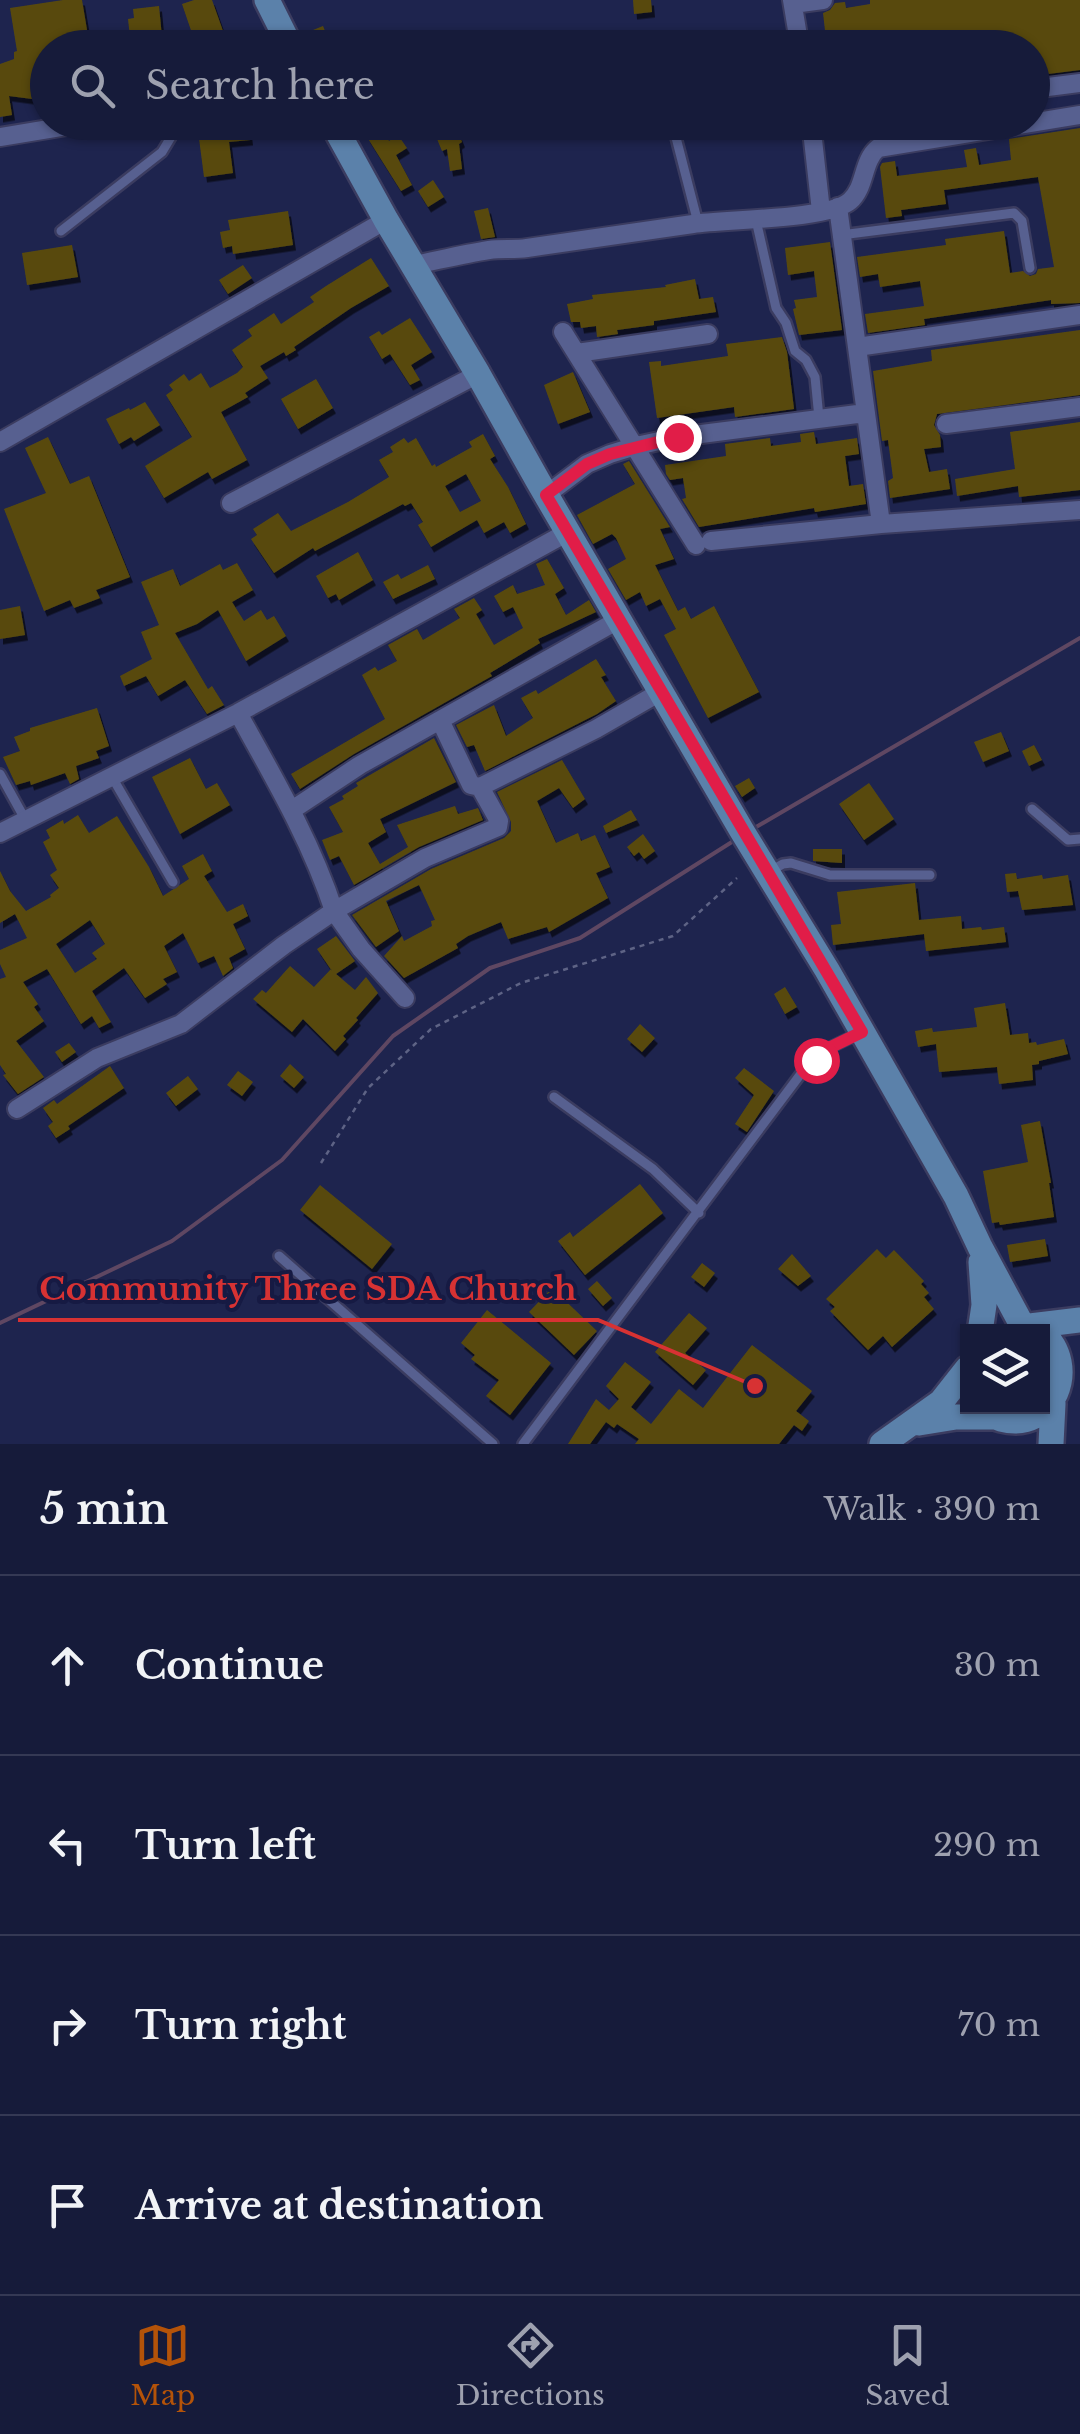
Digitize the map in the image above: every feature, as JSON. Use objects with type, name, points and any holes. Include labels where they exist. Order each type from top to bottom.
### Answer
[{"type":"street","points":[[267,0],[282,30]]},
{"type":"street","points":[[797,30],[793,2],[823,0]]},
{"type":"street","points":[[1050,87],[1080,83]]},
{"type":"street","points":[[1050,120],[1080,115]]},
{"type":"street","points":[[0,136],[30,131]]},
{"type":"street","points":[[342,140],[862,1032],[956,1196],[980,1246],[1031,1324]]},
{"type":"street","points":[[815,140],[829,209],[841,235],[882,524]]},
{"type":"street","points":[[414,266],[492,250],[829,209],[850,201],[875,149],[929,140]]},
{"type":"street","points":[[0,442],[386,220]]},
{"type":"street","points":[[857,347],[1080,315]]},
{"type":"street","points":[[563,332],[704,543],[882,524],[1080,510]]},
{"type":"street","points":[[577,354],[708,334]]},
{"type":"street","points":[[232,503],[478,374]]},
{"type":"street","points":[[946,424],[1080,407]]},
{"type":"street","points":[[546,495],[587,464],[636,446],[865,413]]},
{"type":"street","points":[[0,833],[238,714],[568,532]]},
{"type":"street","points":[[292,810],[360,765],[620,619]]},
{"type":"street","points":[[480,787],[662,691]]},
{"type":"street","points":[[238,714],[292,810],[320,869],[334,911],[361,949],[406,998]]},
{"type":"street","points":[[17,1109],[97,1058],[182,1024],[334,911],[425,858],[498,827],[499,821],[480,787],[471,784],[440,720]]},
{"type":"street","points":[[980,1246],[984,1306],[981,1324]]},
{"type":"street","points":[[1050,1326],[1080,1320]]},
{"type":"street","points":[[1050,1339],[1060,1353],[1065,1372],[1051,1444]]},
{"type":"street","points":[[1050,1405],[1080,1373]]},
{"type":"street","points":[[882,1444],[941,1402],[960,1378]]},
{"type":"street","points":[[993,1414],[1026,1444]]},
{"type":"street","points":[[909,1424],[993,1414],[1020,1422],[1040,1414]]},
{"type":"lane","points":[[61,231],[162,152],[169,140]]},
{"type":"lane","points":[[677,140],[698,223]]},
{"type":"lane","points":[[841,235],[1014,213],[1022,221],[1030,268]]},
{"type":"lane","points":[[756,220],[776,308],[786,323],[795,351],[806,360],[815,377],[820,419]]},
{"type":"lane","points":[[0,774],[24,819]]},
{"type":"lane","points":[[112,777],[174,882]]},
{"type":"lane","points":[[1032,809],[1068,840],[1080,840]]},
{"type":"lane","points":[[768,873],[791,863],[830,875],[930,875]]},
{"type":"lane","points":[[523,1444],[800,1075],[831,1047],[862,1032]]},
{"type":"lane","points":[[554,1098],[654,1168],[699,1213]]},
{"type":"lane","points":[[279,1256],[493,1444]]},
{"type":"path","points":[[322,1163],[368,1088],[432,1029],[521,982],[673,936],[737,878]]},
{"type":"building","points":[[82,0],[87,30],[30,30],[30,99],[9,96],[12,115],[0,117],[0,64],[14,59],[17,51],[10,8]]},
{"type":"building","points":[[212,0],[223,30],[191,30],[182,4]]},
{"type":"building","points":[[633,0],[651,0],[652,12],[634,14]]},
{"type":"building","points":[[870,0],[1080,0],[1080,70],[1050,74],[1050,30],[825,30],[823,13],[835,3],[845,2],[846,8],[870,4]]},
{"type":"building","points":[[159,6],[161,30],[129,30],[128,19],[134,18],[133,9]]},
{"type":"building","points":[[1080,128],[1080,303],[1051,304],[1051,300],[924,319],[925,325],[868,333],[865,314],[924,306],[920,281],[880,287],[878,274],[860,277],[857,257],[946,245],[945,239],[1004,231],[1010,273],[1023,271],[1030,276],[1038,269],[1054,267],[1038,177],[944,190],[946,204],[901,210],[902,216],[886,218],[882,163],[895,161],[897,176],[967,167],[964,150],[976,148],[979,165],[1011,160],[1009,140],[1050,140],[1050,133]]},
{"type":"building","points":[[199,140],[250,140],[229,142],[233,173],[204,177]]},
{"type":"building","points":[[369,140],[401,140],[407,148],[396,155],[412,185],[401,191]]},
{"type":"building","points":[[437,140],[461,140],[462,169],[450,171],[447,149],[442,151]]},
{"type":"building","points":[[433,180],[444,197],[428,207],[418,191]]},
{"type":"building","points":[[488,208],[495,237],[481,239],[474,211]]},
{"type":"building","points":[[288,211],[293,245],[233,254],[232,246],[223,248],[220,232],[230,230],[228,220]]},
{"type":"building","points":[[830,242],[842,330],[799,335],[794,300],[817,297],[814,271],[788,275],[785,248]]},
{"type":"building","points":[[72,245],[78,277],[27,285],[22,253]]},
{"type":"building","points":[[371,258],[389,286],[294,347],[296,350],[286,356],[284,352],[260,366],[268,378],[245,393],[248,397],[221,412],[247,460],[212,479],[208,472],[164,498],[145,466],[192,437],[166,395],[173,390],[169,385],[184,374],[189,381],[201,373],[210,388],[237,373],[243,367],[232,350],[252,336],[248,330],[274,313],[281,324],[314,302],[310,297]]},
{"type":"building","points":[[243,265],[252,278],[228,294],[219,280]]},
{"type":"building","points":[[695,279],[699,299],[713,297],[716,312],[654,321],[654,325],[597,337],[596,326],[581,328],[580,322],[571,322],[567,304],[593,299],[592,295],[666,287]]},
{"type":"building","points":[[410,318],[432,352],[411,365],[420,380],[410,385],[390,354],[382,359],[369,337],[379,331],[382,335]]},
{"type":"building","points":[[1080,330],[1080,395],[937,414],[934,425],[941,447],[924,449],[929,472],[947,469],[950,489],[890,498],[888,481],[893,478],[888,440],[882,441],[873,371],[932,361],[931,350]]},
{"type":"building","points":[[782,337],[794,409],[735,417],[734,407],[657,418],[649,362],[661,361],[661,366],[728,356],[726,344]]},
{"type":"building","points":[[573,372],[590,412],[558,424],[544,385]]},
{"type":"building","points":[[316,379],[333,408],[298,429],[281,399]]},
{"type":"building","points":[[145,402],[160,425],[134,441],[131,437],[119,444],[106,419]]},
{"type":"building","points":[[1080,422],[1080,490],[1019,497],[1018,486],[957,496],[955,479],[1015,469],[1010,432]]},
{"type":"building","points":[[814,432],[816,444],[857,438],[859,454],[845,456],[849,486],[863,484],[866,504],[815,512],[814,508],[699,527],[682,499],[686,498],[683,478],[670,480],[666,474],[665,465],[726,456],[725,444],[770,438],[771,446],[801,442],[800,434]]},
{"type":"building","points":[[483,434],[495,456],[490,459],[526,524],[510,533],[504,522],[484,533],[477,520],[431,547],[418,525],[423,522],[411,503],[403,504],[315,551],[313,548],[274,573],[251,539],[257,535],[253,529],[278,513],[291,531],[389,477],[379,460],[393,452],[390,447],[404,438],[408,443],[416,438],[436,467],[472,447],[469,442]],"holes":[[[466,474],[481,501],[460,512],[445,486]]]},
{"type":"building","points":[[48,437],[70,484],[89,476],[130,577],[96,590],[100,598],[74,608],[70,600],[44,611],[4,509],[46,493],[25,448]]},
{"type":"building","points":[[629,461],[670,527],[660,529],[674,559],[655,565],[678,611],[685,607],[691,619],[714,606],[759,692],[708,718],[664,635],[676,629],[660,599],[646,606],[640,592],[626,600],[608,569],[626,559],[616,538],[612,534],[593,544],[577,515],[635,484],[623,464]]},
{"type":"building","points":[[358,552],[373,580],[339,600],[336,594],[328,598],[316,576]]},
{"type":"building","points":[[547,559],[564,588],[555,594],[566,615],[589,600],[596,612],[538,639],[540,643],[490,673],[492,676],[300,789],[291,774],[385,719],[362,675],[397,661],[388,645],[417,629],[423,640],[460,618],[454,609],[474,598],[482,610],[476,614],[494,645],[523,628],[513,607],[503,612],[494,596],[513,585],[517,594],[545,585],[536,564]]},
{"type":"building","points":[[237,563],[253,590],[232,602],[244,621],[261,610],[267,620],[274,616],[286,636],[246,661],[218,610],[175,633],[208,689],[212,686],[224,705],[207,714],[185,680],[158,696],[146,676],[124,686],[120,676],[152,659],[141,632],[159,625],[141,582],[173,569],[180,586],[220,564],[223,570]]},
{"type":"building","points":[[428,565],[435,579],[393,599],[383,582],[398,574],[401,579]]},
{"type":"building","points":[[20,606],[25,635],[0,639],[0,610]]},
{"type":"building","points":[[596,659],[606,675],[601,677],[616,701],[485,771],[474,745],[467,747],[456,725],[494,705],[506,736],[533,718],[521,698],[536,690],[538,694]]},
{"type":"building","points":[[97,708],[109,746],[96,751],[99,758],[76,766],[79,779],[70,784],[65,773],[31,785],[30,781],[16,785],[3,757],[20,751],[14,737],[30,728]]},
{"type":"building","points":[[1001,732],[1009,751],[983,762],[974,742]]},
{"type":"building","points":[[434,738],[456,782],[380,819],[386,832],[368,843],[380,864],[408,847],[397,825],[455,806],[458,814],[478,808],[483,820],[419,847],[354,885],[339,856],[330,860],[322,840],[343,832],[329,807],[344,799],[342,796],[358,786],[356,783]]},
{"type":"building","points":[[1034,745],[1042,760],[1029,766],[1022,751]]},
{"type":"building","points":[[190,758],[206,789],[217,783],[230,805],[180,834],[152,777]]},
{"type":"building","points":[[562,760],[585,799],[573,808],[559,788],[537,801],[556,843],[578,833],[581,841],[595,835],[610,867],[596,873],[608,898],[549,932],[547,927],[508,939],[501,922],[468,936],[456,944],[458,948],[404,978],[384,956],[402,936],[404,941],[432,926],[431,921],[435,920],[419,885],[386,901],[399,931],[376,947],[352,915],[431,869],[504,838],[511,831],[511,822],[497,792]]},
{"type":"building","points":[[749,778],[755,788],[742,797],[735,786]]},
{"type":"building","points":[[869,783],[894,819],[864,840],[839,804]]},
{"type":"building","points":[[631,810],[637,820],[606,833],[603,826]]},
{"type":"building","points":[[78,815],[89,833],[117,816],[163,896],[189,879],[182,866],[203,854],[212,871],[204,876],[227,912],[243,904],[248,916],[233,924],[245,949],[229,958],[233,968],[223,976],[214,956],[198,963],[183,933],[164,946],[177,972],[163,979],[167,984],[145,998],[124,968],[92,991],[111,1022],[99,1028],[92,1016],[81,1024],[47,969],[23,982],[44,1021],[16,1041],[44,1077],[18,1094],[0,1065],[0,979],[6,977],[0,964],[0,950],[27,938],[15,914],[0,923],[0,871],[26,911],[51,897],[59,888],[50,875],[57,870],[43,842],[50,838],[46,830],[63,820],[64,824]],"holes":[[[90,920],[105,944],[92,953],[97,959],[75,973],[56,944]]]},
{"type":"building","points":[[643,834],[655,851],[644,859],[639,852],[634,856],[627,847]]},
{"type":"building","points":[[813,849],[842,849],[842,863],[813,861]]},
{"type":"building","points":[[1016,873],[1017,879],[1068,875],[1073,905],[1022,910],[1018,891],[1007,892],[1005,874]]},
{"type":"building","points":[[915,883],[919,920],[961,916],[962,929],[1004,927],[1006,942],[926,951],[924,934],[833,945],[831,925],[841,924],[837,892]]},
{"type":"building","points":[[336,936],[355,961],[336,974],[355,990],[366,977],[378,993],[335,1051],[303,1019],[292,1032],[253,999],[262,990],[266,993],[290,966],[314,987],[331,969],[317,949]]},
{"type":"building","points":[[785,987],[797,1007],[785,1014],[774,994]]},
{"type":"building","points":[[1005,1003],[1010,1035],[1028,1033],[1029,1043],[1037,1045],[1064,1039],[1068,1054],[1032,1065],[1033,1080],[999,1084],[997,1067],[939,1072],[936,1044],[918,1047],[915,1031],[977,1027],[974,1008]]},
{"type":"building","points":[[640,1024],[655,1038],[642,1052],[627,1039]]},
{"type":"building","points":[[69,1043],[76,1052],[62,1062],[55,1052]]},
{"type":"building","points":[[290,1064],[304,1077],[294,1088],[280,1076]]},
{"type":"building","points":[[110,1066],[124,1088],[56,1138],[48,1126],[53,1122],[43,1108],[54,1100],[57,1104]]},
{"type":"building","points":[[744,1068],[774,1091],[747,1132],[735,1124],[754,1095],[735,1078]]},
{"type":"building","points":[[238,1071],[253,1082],[242,1096],[227,1085]]},
{"type":"building","points":[[188,1076],[198,1089],[176,1106],[166,1093]]},
{"type":"building","points":[[1040,1121],[1054,1217],[992,1223],[983,1171],[1028,1162],[1021,1125]]},
{"type":"building","points":[[640,1184],[663,1213],[585,1275],[558,1241],[570,1232],[573,1237]]},
{"type":"building","points":[[320,1185],[392,1244],[372,1269],[300,1210]]},
{"type":"building","points":[[1045,1239],[1048,1256],[1010,1262],[1007,1245]]},
{"type":"building","points":[[877,1249],[886,1258],[894,1250],[924,1281],[921,1284],[929,1293],[924,1297],[934,1309],[892,1347],[883,1336],[868,1350],[830,1311],[835,1307],[826,1299]]},
{"type":"building","points":[[792,1254],[811,1276],[798,1286],[778,1269]]},
{"type":"building","points":[[702,1263],[715,1273],[704,1287],[691,1277]]},
{"type":"building","points":[[597,1281],[612,1298],[603,1306],[588,1289]]},
{"type":"building","points":[[552,1288],[597,1331],[574,1355],[529,1312]]},
{"type":"building","points":[[487,1310],[551,1363],[510,1415],[486,1396],[499,1380],[471,1359],[475,1355],[461,1343]]},
{"type":"building","points":[[689,1313],[707,1328],[685,1353],[706,1370],[693,1385],[655,1352]]},
{"type":"building","points":[[752,1345],[812,1391],[796,1411],[809,1421],[802,1431],[794,1425],[779,1444],[635,1444],[639,1439],[617,1424],[614,1428],[606,1422],[590,1444],[568,1444],[596,1399],[609,1410],[619,1399],[606,1386],[625,1362],[651,1382],[631,1407],[651,1424],[679,1389],[703,1408]]},
{"type":"waterway","points":[[751,830],[1080,638]]},
{"type":"waterway","points":[[0,1323],[172,1241],[282,1160],[393,1036],[490,968],[580,938],[735,840]]},
{"type":"place","name":"Community Three SDA Church","points":[[755,1386]]},
{"type":"route","points":[[678,437],[610,454],[587,464],[546,495],[862,1032],[831,1047],[816,1060]]}]
